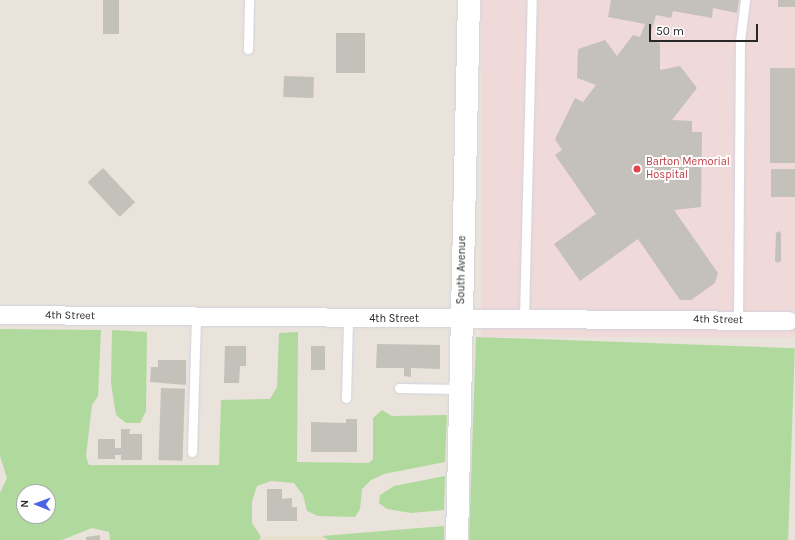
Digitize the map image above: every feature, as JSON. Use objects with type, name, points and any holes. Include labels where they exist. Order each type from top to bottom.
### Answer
[{"type":"street","name":"South Avenue","points":[[458,540],[461,320],[469,0]]},
{"type":"street","name":"4th Street","points":[[0,315],[196,318],[461,320],[524,318],[789,321]]},
{"type":"lane","points":[[248,49],[249,0]]},
{"type":"lane","points":[[524,318],[532,0]]},
{"type":"lane","points":[[738,320],[740,41],[745,0]]},
{"type":"lane","points":[[192,452],[196,318]]},
{"type":"lane","points":[[346,398],[348,319]]},
{"type":"lane","points":[[399,388],[460,389]]},
{"type":"shaded area","name":"Barton Memorial Hospital","points":[[481,0],[795,0],[795,337],[481,337]]},
{"type":"shaded area","points":[[322,536],[328,540],[259,540],[261,537]]},
{"type":"green space","points":[[0,329],[101,330],[98,396],[92,405],[86,456],[89,465],[219,465],[221,400],[270,399],[277,387],[279,333],[298,332],[297,462],[369,463],[373,459],[373,418],[382,410],[392,416],[447,415],[445,462],[384,474],[371,480],[362,489],[360,509],[355,517],[318,516],[307,511],[303,495],[294,483],[271,481],[257,486],[252,501],[252,523],[261,537],[259,540],[110,540],[109,532],[92,528],[62,540],[0,540],[0,493],[7,478],[0,456]]},
{"type":"green space","points":[[112,330],[147,332],[146,411],[140,423],[126,423],[116,415],[111,383]]},
{"type":"green space","points":[[476,337],[795,348],[788,540],[469,540]]},
{"type":"green space","points":[[445,476],[444,510],[411,513],[387,509],[379,503],[380,495],[394,486]]},
{"type":"green space","points":[[444,526],[444,540],[328,540],[322,536]]},
{"type":"building","points":[[103,0],[119,0],[119,34],[103,34]]},
{"type":"building","points":[[611,0],[739,0],[737,13],[713,8],[712,18],[673,11],[671,18],[656,15],[649,40],[660,43],[660,70],[680,66],[697,88],[672,120],[692,121],[692,132],[702,132],[701,207],[674,210],[718,273],[715,283],[691,300],[680,300],[638,239],[580,281],[554,244],[596,214],[555,155],[562,150],[555,139],[575,98],[583,102],[596,85],[577,78],[578,49],[605,40],[617,56],[633,35],[640,37],[645,24],[608,17]]},
{"type":"building","points":[[778,0],[795,0],[795,7],[778,7]]},
{"type":"building","points":[[336,33],[365,33],[365,73],[336,73]]},
{"type":"building","points":[[770,68],[795,68],[795,163],[770,163]]},
{"type":"building","points":[[284,76],[314,77],[313,98],[283,97]]},
{"type":"building","points":[[103,168],[135,202],[120,217],[88,182]]},
{"type":"building","points":[[771,169],[795,169],[795,197],[771,197]]},
{"type":"building","points":[[779,231],[781,233],[781,261],[778,263],[775,261],[776,233]]},
{"type":"building","points":[[377,344],[440,345],[440,369],[411,368],[411,377],[404,376],[404,368],[376,368]]},
{"type":"building","points":[[225,346],[246,346],[246,366],[240,366],[239,383],[224,383]]},
{"type":"building","points":[[311,346],[325,346],[325,370],[311,370]]},
{"type":"building","points":[[158,360],[186,360],[186,385],[150,382],[151,367],[158,367]]},
{"type":"building","points":[[161,388],[185,389],[182,461],[158,460]]},
{"type":"building","points":[[346,419],[357,419],[357,452],[311,452],[311,422],[346,423]]},
{"type":"building","points":[[121,429],[130,429],[129,434],[142,434],[142,460],[121,460],[121,455],[115,455],[115,459],[98,459],[98,439],[115,439],[115,448],[121,448]]},
{"type":"building","points":[[267,489],[282,489],[282,499],[292,498],[292,507],[297,507],[297,521],[267,521]]},
{"type":"building","points":[[100,535],[100,540],[86,540],[86,537]]},
{"type":"place","name":"Barton Memorial Hospital","points":[[637,169]]}]
